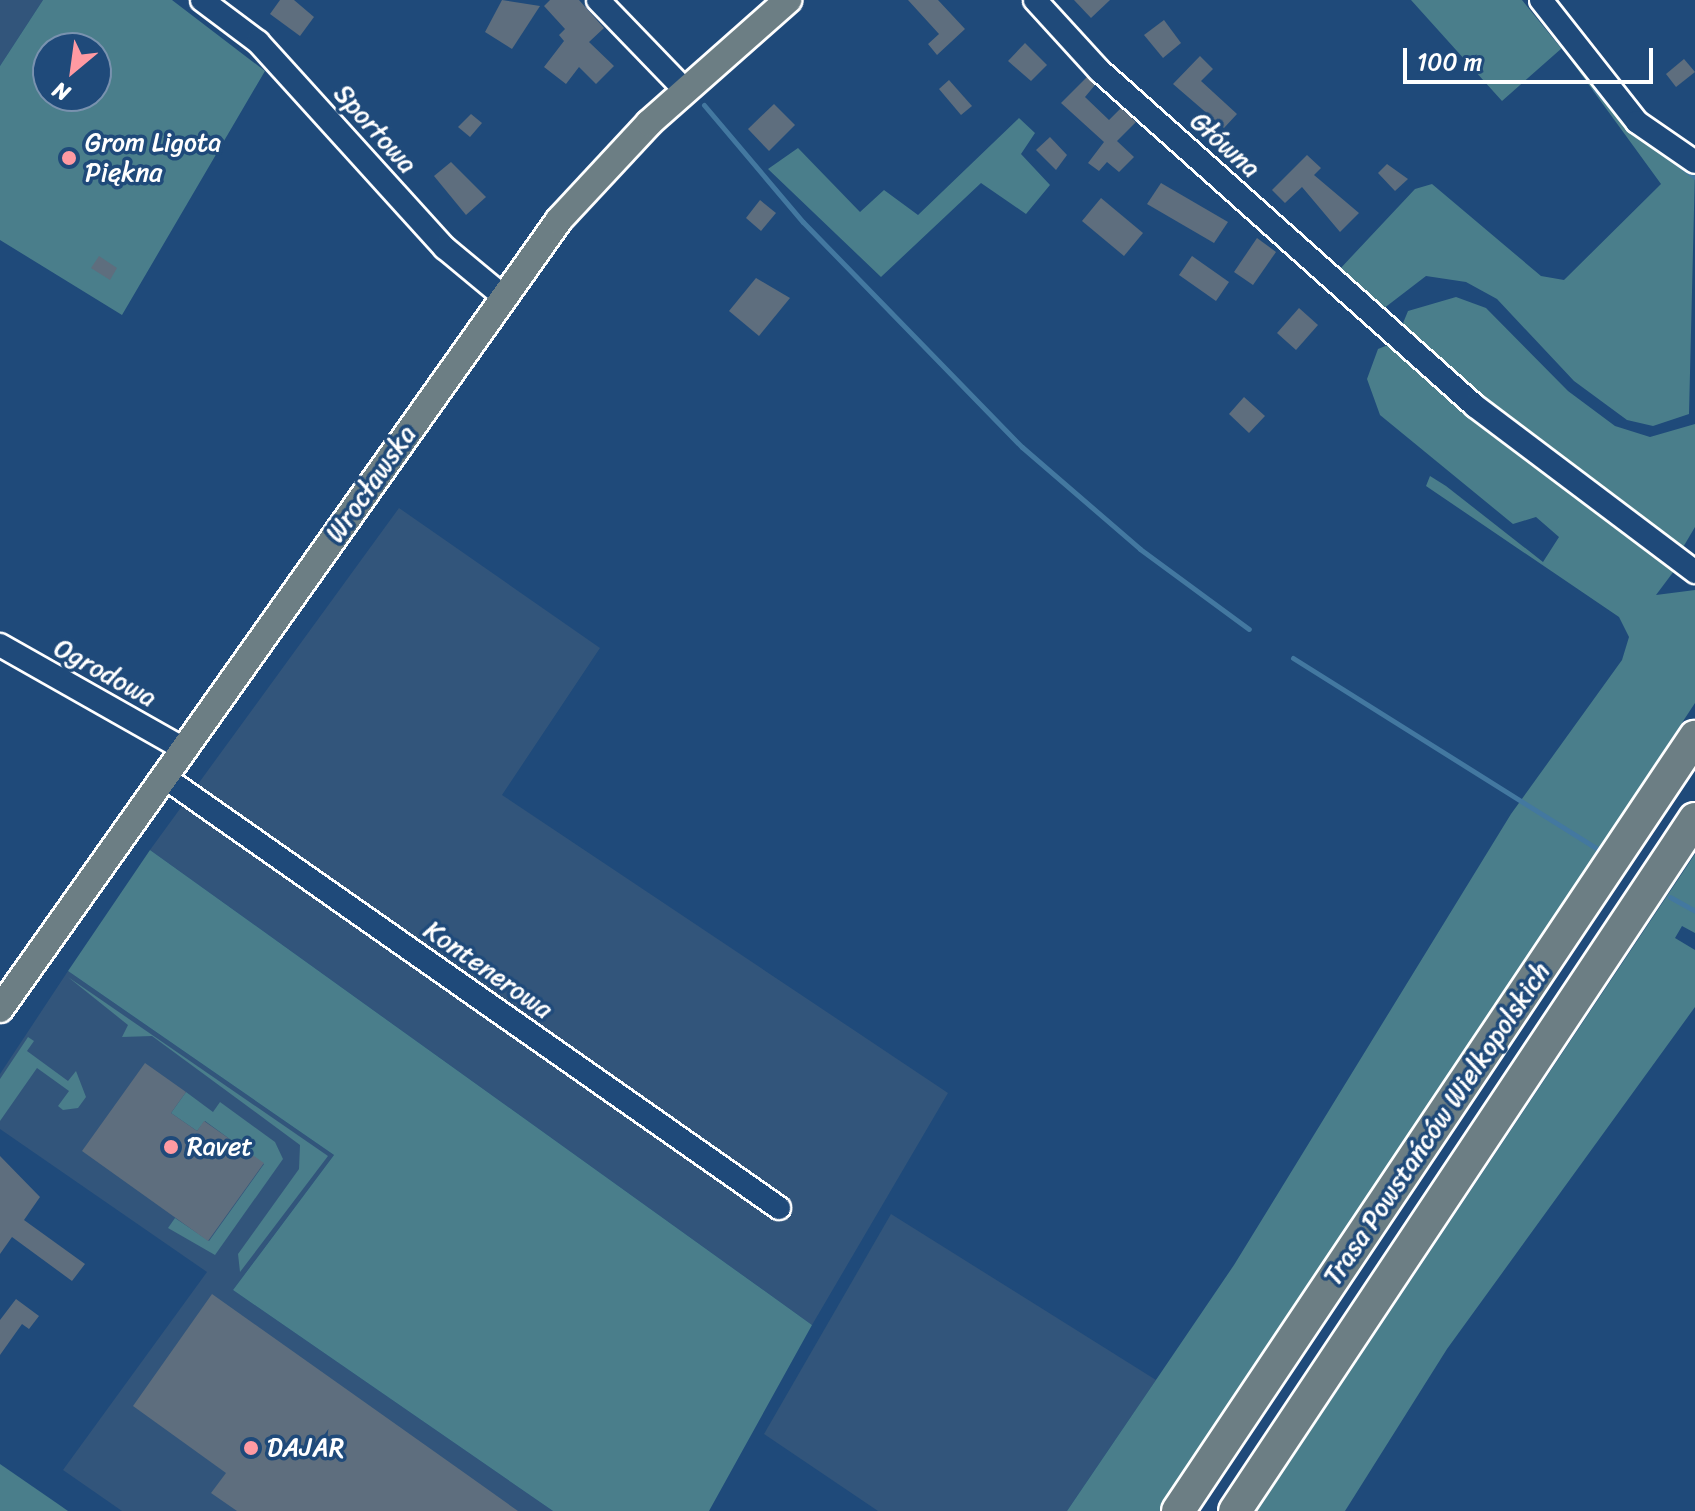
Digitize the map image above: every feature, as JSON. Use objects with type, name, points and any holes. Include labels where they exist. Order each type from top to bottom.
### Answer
[{"type":"highway","name":"Trasa Powstańców Wielkopolskich","points":[[1178,1511],[1695,737]]},
{"type":"highway","name":"Trasa Powstańców Wielkopolskich","points":[[1235,1511],[1695,819]]},
{"type":"main road","name":"Wrocławska","points":[[0,1009],[559,220],[685,90],[788,0]]},
{"type":"street","name":"Sportowa","points":[[202,0],[258,42],[445,248],[504,297]]},
{"type":"street","points":[[598,0],[685,90]]},
{"type":"street","name":"Główna","points":[[1035,0],[1099,70],[1475,406],[1688,567]]},
{"type":"street","points":[[1541,0],[1637,122],[1695,162]]},
{"type":"street","name":"Ogrodowa","points":[[0,645],[184,749]]},
{"type":"street","name":"Kontenerowa","points":[[164,777],[779,1208]]},
{"type":"shaded area","points":[[0,0],[43,0],[0,66]]},
{"type":"shaded area","points":[[399,508],[600,648],[502,795],[948,1093],[812,1325],[150,850]]},
{"type":"shaded area","points":[[68,971],[334,1155],[233,1290],[553,1511],[122,1511],[63,1470],[207,1272],[0,1129],[0,1074]]},
{"type":"shaded area","points":[[891,1214],[1156,1380],[1067,1511],[878,1511],[764,1434]]},
{"type":"green space","points":[[43,0],[172,0],[265,71],[122,315],[0,240],[0,66]]},
{"type":"green space","points":[[1411,0],[1522,0],[1561,48],[1502,101]]},
{"type":"green space","points":[[1564,51],[1695,169],[1689,414],[1653,426],[1627,420],[1574,381],[1497,299],[1466,282],[1426,276],[1383,309],[1338,271],[1415,189],[1432,184],[1541,276],[1564,280],[1661,184]]},
{"type":"green space","points":[[1019,118],[1035,133],[1021,154],[1050,185],[1026,214],[981,183],[881,277],[768,169],[798,148],[860,212],[884,190],[918,215]]},
{"type":"green space","points":[[1456,297],[1486,308],[1568,391],[1615,426],[1650,437],[1695,424],[1695,527],[1682,549],[1486,404],[1401,328],[1408,311]]},
{"type":"green space","points":[[1388,345],[1674,571],[1656,595],[1695,590],[1695,703],[1163,1511],[1067,1511],[1234,1265],[1511,814],[1622,660],[1629,637],[1619,617],[1426,486],[1430,476],[1446,486],[1543,562],[1559,537],[1536,517],[1513,524],[1380,415],[1367,379],[1378,349]]},
{"type":"green space","points":[[150,850],[812,1325],[709,1511],[553,1511],[233,1290],[334,1155],[68,971]]},
{"type":"green space","points":[[1695,854],[1695,933],[1682,926],[1675,938],[1695,950],[1695,1007],[1447,1349],[1345,1511],[1257,1511]]},
{"type":"green space","points":[[68,977],[328,1156],[240,1272],[238,1254],[299,1169],[300,1145],[152,1036],[122,1037],[128,1025]]},
{"type":"green space","points":[[28,1037],[34,1041],[27,1051],[68,1081],[76,1071],[86,1097],[78,1108],[63,1110],[58,1106],[69,1091],[37,1068],[0,1121],[0,1079]]},
{"type":"green space","points":[[186,1092],[213,1112],[220,1102],[275,1142],[283,1159],[215,1255],[168,1228],[175,1218],[209,1241],[264,1164],[205,1121],[197,1131],[171,1113]]},
{"type":"green space","points":[[0,1464],[58,1504],[68,1511],[0,1511]]},
{"type":"building","points":[[280,0],[294,0],[314,17],[300,36],[270,14]]},
{"type":"building","points":[[502,0],[540,6],[512,49],[485,32]]},
{"type":"building","points":[[550,0],[579,0],[604,28],[589,42],[614,66],[596,84],[579,67],[566,84],[544,67],[564,41],[559,35],[565,29],[544,6]]},
{"type":"building","points":[[908,0],[938,0],[965,29],[937,55],[928,44],[939,34]]},
{"type":"building","points":[[1074,0],[1110,0],[1091,18]]},
{"type":"building","points":[[1164,20],[1181,43],[1163,58],[1144,35]]},
{"type":"building","points":[[1025,43],[1047,65],[1031,81],[1008,61]]},
{"type":"building","points":[[1200,56],[1213,69],[1201,81],[1237,114],[1224,128],[1173,84]]},
{"type":"building","points":[[1684,59],[1695,72],[1676,87],[1666,74]]},
{"type":"building","points":[[1087,77],[1095,85],[1085,97],[1109,120],[1121,108],[1136,122],[1117,141],[1134,157],[1119,172],[1107,162],[1099,171],[1088,163],[1104,142],[1061,103]]},
{"type":"building","points":[[949,80],[972,106],[961,115],[939,89]]},
{"type":"building","points":[[774,104],[795,125],[769,151],[748,129]]},
{"type":"building","points":[[471,114],[482,123],[470,137],[458,127]]},
{"type":"building","points":[[1050,137],[1067,155],[1056,170],[1036,150]]},
{"type":"building","points":[[1307,155],[1321,168],[1314,175],[1359,213],[1340,232],[1302,187],[1285,203],[1272,190]]},
{"type":"building","points":[[451,162],[486,197],[466,215],[434,176]]},
{"type":"building","points":[[1387,164],[1408,179],[1395,191],[1378,173]]},
{"type":"building","points":[[1161,183],[1228,222],[1214,243],[1147,204]]},
{"type":"building","points":[[1101,198],[1143,233],[1124,256],[1082,221]]},
{"type":"building","points":[[760,200],[776,213],[761,231],[746,218]]},
{"type":"building","points":[[1257,238],[1276,252],[1253,285],[1234,272]]},
{"type":"building","points":[[99,256],[117,268],[110,280],[91,268]]},
{"type":"building","points":[[1192,256],[1229,282],[1216,301],[1179,275]]},
{"type":"building","points":[[756,278],[790,298],[759,336],[729,311]]},
{"type":"building","points":[[1299,308],[1318,325],[1296,350],[1277,333]]},
{"type":"building","points":[[1244,397],[1265,416],[1249,433],[1229,414]]},
{"type":"building","points":[[145,1063],[186,1092],[171,1113],[197,1131],[204,1121],[264,1163],[208,1241],[82,1151]]},
{"type":"building","points":[[0,1156],[40,1197],[24,1220],[85,1264],[72,1281],[12,1237],[0,1254]]},
{"type":"building","name":"DAJAR","points":[[212,1294],[518,1511],[237,1511],[211,1493],[226,1473],[133,1406]]},
{"type":"building","points":[[16,1299],[39,1316],[29,1329],[22,1324],[0,1355],[0,1320]]},
{"type":"waterway","points":[[1595,89],[1628,125]]},
{"type":"waterway","points":[[704,105],[803,222],[1022,447],[1140,549],[1249,629]]},
{"type":"waterway","points":[[1670,158],[1695,177]]},
{"type":"waterway","points":[[1293,658],[1596,848]]},
{"type":"waterway","points":[[1670,897],[1695,911]]},
{"type":"place","name":"Grom Ligota Piękna","points":[[69,158]]},
{"type":"place","name":"Ravet","points":[[171,1147]]},
{"type":"place","name":"DAJAR","points":[[251,1448]]}]
